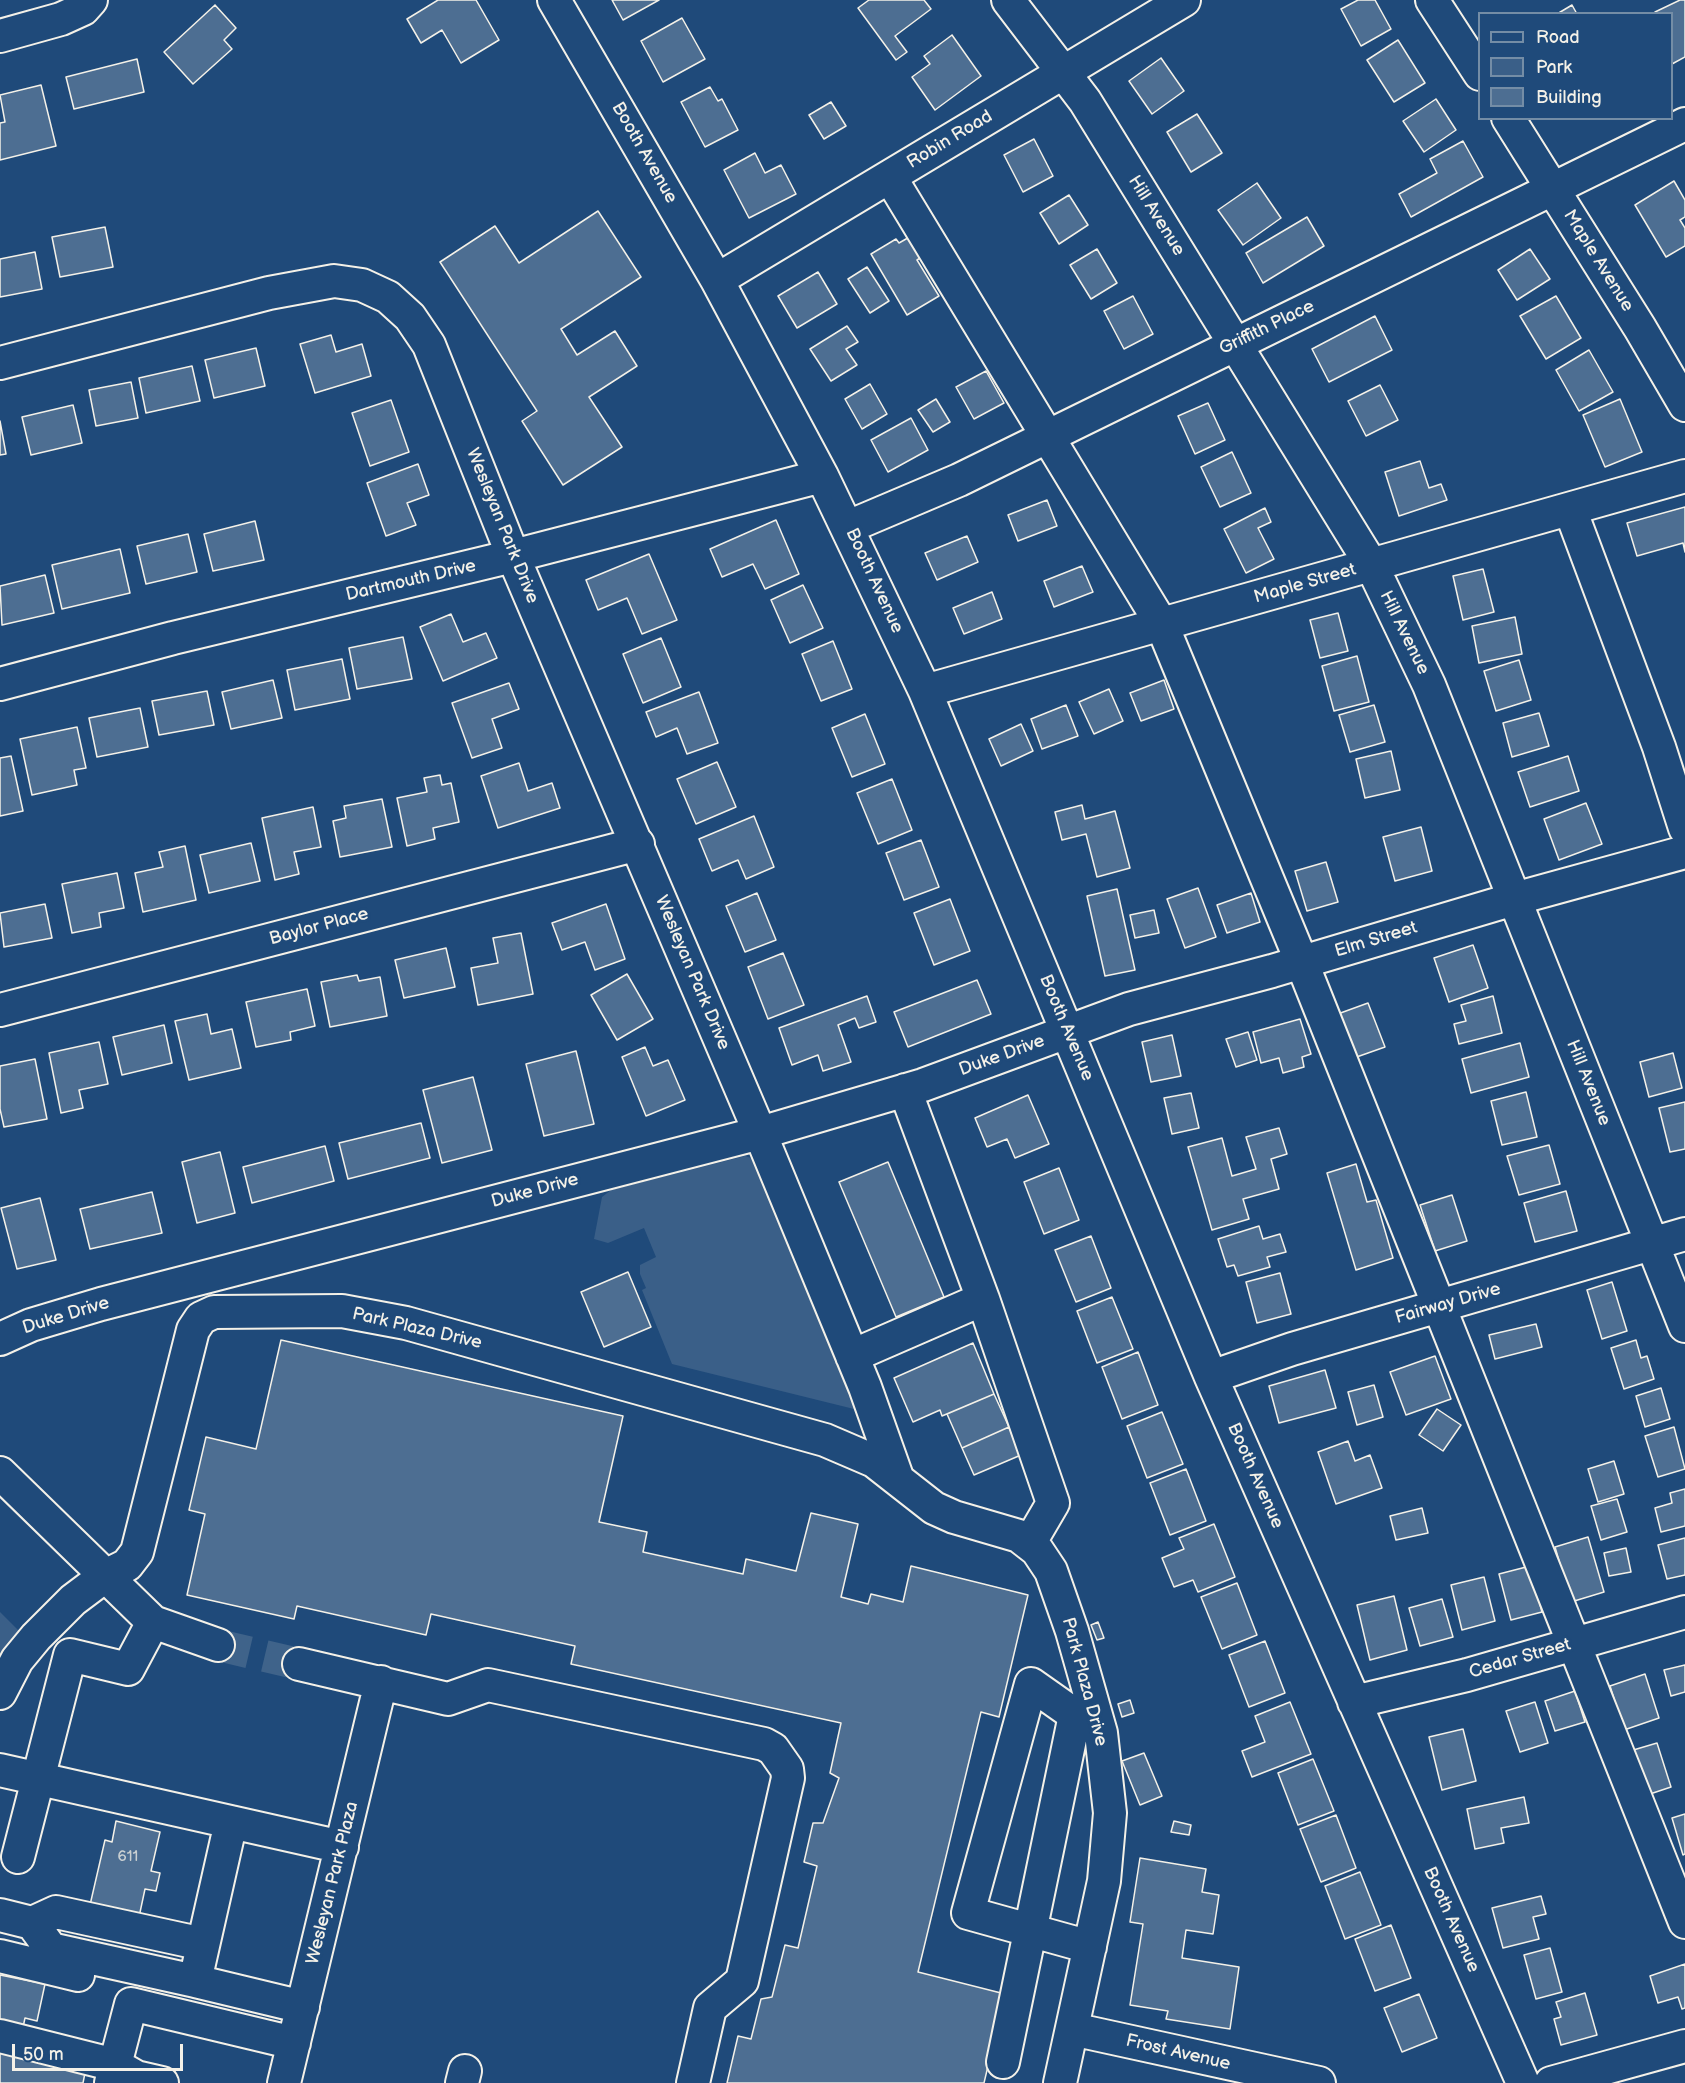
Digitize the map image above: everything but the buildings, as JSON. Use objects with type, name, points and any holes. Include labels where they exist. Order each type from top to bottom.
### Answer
[{"type":"street","points":[[0,36],[61,19],[83,9],[91,0]]},
{"type":"street","name":"Booth Avenue","points":[[554,0],[717,280],[848,527],[925,691],[1211,1377],[1523,2083]]},
{"type":"street","name":"Hill Avenue","points":[[1008,0],[1085,101],[1372,566],[1429,685],[1685,1326]]},
{"type":"street","name":"Robin Road","points":[[717,280],[1184,0]]},
{"type":"street","points":[[1432,0],[1478,72]]},
{"type":"street","name":"Maple Avenue","points":[[1509,120],[1685,405]]},
{"type":"street","name":"Griffith Place","points":[[848,527],[958,480],[1685,124]]},
{"type":"street","points":[[890,177],[1049,435],[1162,625],[1302,963],[1572,1644],[1685,1922]]},
{"type":"street","name":"Wesleyan Park Drive","points":[[0,363],[269,293],[333,281],[362,285],[388,297],[410,317],[429,345],[513,556],[760,1133]]},
{"type":"street","name":"Dartmouth Drive","points":[[0,684],[173,638],[513,556],[822,476]]},
{"type":"street","name":"Maple Street","points":[[925,691],[1685,476]]},
{"type":"street","points":[[1570,509],[1659,747],[1685,828]]},
{"type":"street","name":"Baylor Place","points":[[0,1010],[638,844]]},
{"type":"street","name":"Elm Street","points":[[1067,1032],[1129,1009],[1302,963],[1514,899],[1685,852]]},
{"type":"street","name":"Duke Drive","points":[[0,1339],[31,1325],[101,1304],[760,1133],[905,1090],[1067,1032]]},
{"type":"street","points":[[905,1090],[983,1299],[1053,1503],[1029,1544]]},
{"type":"street","name":"Park Plaza Drive","points":[[760,1133],[852,1356],[897,1477]]},
{"type":"street","name":"Fairway Drive","points":[[1211,1377],[1292,1349],[1685,1234]]},
{"type":"street","points":[[852,1356],[983,1299]]},
{"type":"street","name":"Park Plaza Drive","points":[[0,1693],[17,1660],[32,1641],[73,1600],[105,1576],[127,1565],[137,1552],[193,1330],[201,1318],[214,1312],[342,1311],[406,1323],[825,1440],[874,1461],[934,1508],[954,1517],[1019,1536],[1037,1550],[1051,1571],[1072,1631],[1101,1733],[1110,1814],[1104,1881],[1060,2083]]},
{"type":"street","points":[[0,1473],[153,1622],[218,1645]]},
{"type":"street","name":"Cedar Street","points":[[1354,1702],[1467,1675],[1685,1612]]},
{"type":"street","points":[[32,1641],[70,1655],[128,1669],[153,1622]]},
{"type":"street","points":[[18,1857],[70,1655]]},
{"type":"street","points":[[299,1664],[448,1699],[488,1685],[764,1744],[773,1749],[787,1769],[788,1778],[741,1981],[710,2008],[693,2083]]},
{"type":"street","name":"Wesleyan Park Plaza","points":[[284,2083],[381,1682]]},
{"type":"street","points":[[1090,1947],[968,1913],[1031,1684],[1101,1733]]},
{"type":"street","points":[[1003,2061],[1075,1715]]},
{"type":"street","points":[[0,1770],[342,1847]]},
{"type":"street","points":[[195,1981],[231,1822]]},
{"type":"street","points":[[0,1915],[32,1923],[56,1912],[203,1944]]},
{"type":"street","points":[[32,1923],[51,1949],[136,1988],[294,2043]]},
{"type":"street","points":[[0,1956],[136,1988],[195,1981],[303,2007]]},
{"type":"street","points":[[113,2074],[136,1988]]},
{"type":"street","name":"Frost Avenue","points":[[1072,2029],[1241,2075],[1319,2083]]},
{"type":"street","points":[[0,2036],[113,2074],[162,2083]]},
{"type":"street","points":[[1551,2083],[1685,2046]]},
{"type":"green space","points":[[745,1156],[754,1159],[856,1404],[854,1409],[672,1364],[642,1290],[646,1288],[640,1274],[640,1265],[656,1257],[644,1228],[608,1243],[594,1239],[602,1197],[611,1190]]},
{"type":"green space","points":[[0,1612],[21,1633],[0,1660]]},
{"type":"tunnel","points":[[218,1645],[299,1664]]}]
